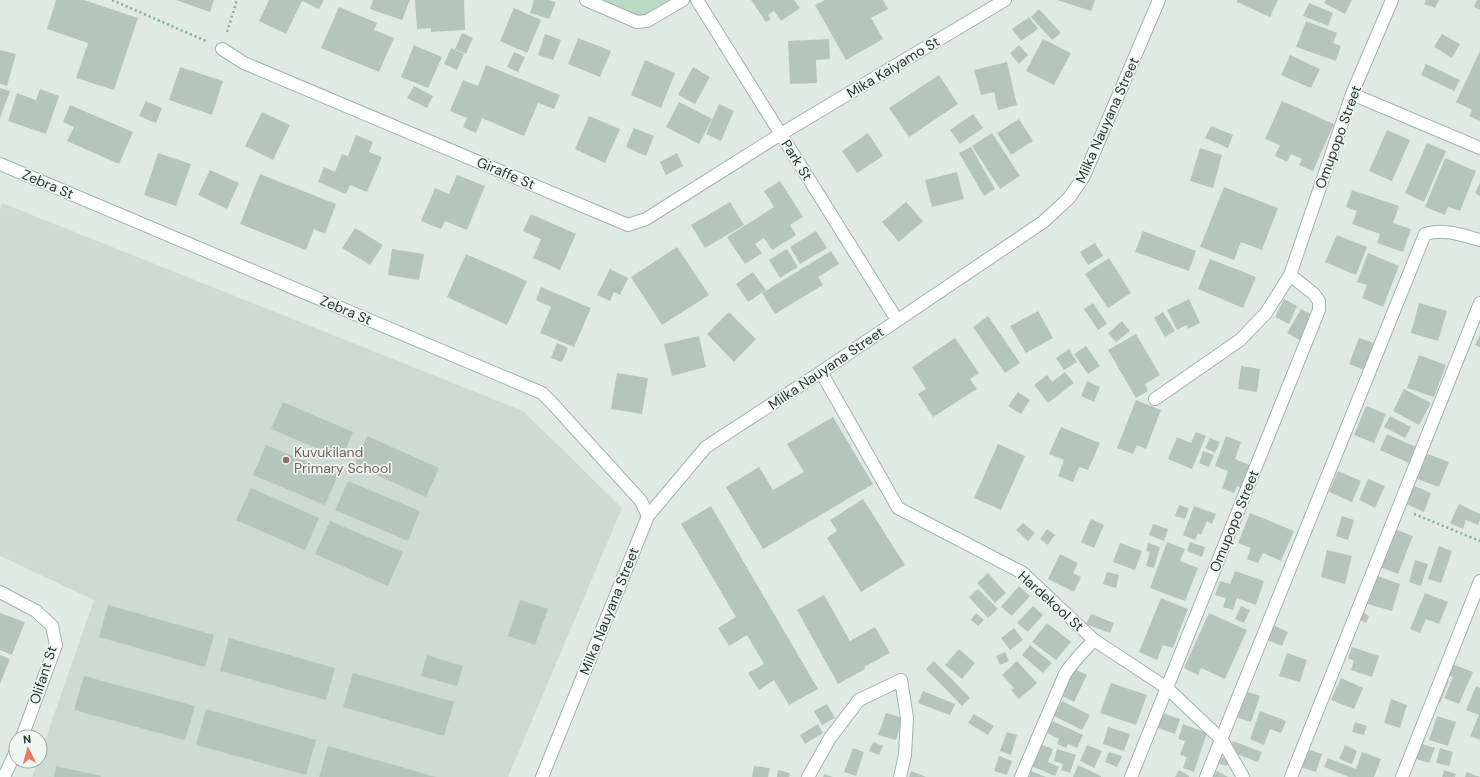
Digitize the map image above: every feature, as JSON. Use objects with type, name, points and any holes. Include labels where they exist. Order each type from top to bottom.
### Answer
[{"type":"street","points":[[586,0],[637,22],[647,21],[683,0]]},
{"type":"street","name":"Park St","points":[[697,0],[897,320]]},
{"type":"street","name":"Mika Kaiyamo St","points":[[781,134],[1005,0]]},
{"type":"street","name":"Milka Nauyana Street","points":[[542,777],[648,516],[706,447],[821,372],[1043,222],[1069,198],[1084,176],[1159,0]]},
{"type":"street","name":"Omupopo Street","points":[[1155,399],[1240,340],[1266,313],[1290,275],[1352,94],[1392,0]]},
{"type":"street","name":"Giraffe St","points":[[222,48],[244,63],[628,225],[646,219],[781,134]]},
{"type":"street","points":[[1352,94],[1480,148]]},
{"type":"street","name":"Zebra St","points":[[0,164],[542,394],[641,501],[648,516]]},
{"type":"street","points":[[1206,777],[1425,234],[1442,231],[1480,240]]},
{"type":"street","name":"Omupopo Street","points":[[1131,777],[1319,310],[1319,301],[1314,294],[1290,275]]},
{"type":"street","points":[[1291,777],[1480,303]]},
{"type":"street","name":"Hardekool St","points":[[821,372],[898,508],[1023,573],[1094,640],[1167,688],[1222,740],[1243,777]]},
{"type":"street","points":[[1402,777],[1480,581]]},
{"type":"street","name":"Olifant St","points":[[0,592],[36,611],[52,626],[56,645],[25,729]]},
{"type":"street","points":[[1021,777],[1065,674],[1070,666],[1094,640]]},
{"type":"street","points":[[808,777],[830,738],[859,700],[901,680],[907,718],[905,755],[900,777]]},
{"type":"path","points":[[112,0],[222,48],[237,0]]},
{"type":"path","points":[[1398,508],[1480,541]]},
{"type":"shaded area","name":"Kuvukiland Primary School","points":[[2,203],[523,411],[622,508],[508,777],[32,777],[35,769],[48,769],[48,732],[94,600],[0,556],[0,210]]},
{"type":"green space","points":[[586,0],[683,0],[647,21]]},
{"type":"building","points":[[56,0],[84,0],[138,18],[114,90],[76,78],[88,43],[47,29]]},
{"type":"building","points":[[176,0],[214,0],[210,12]]},
{"type":"building","points":[[269,0],[324,0],[319,9],[302,1],[286,34],[259,21]]},
{"type":"building","points":[[373,0],[410,0],[402,20],[370,9]]},
{"type":"building","points":[[415,0],[464,0],[465,30],[431,32],[431,28],[417,29]]},
{"type":"building","points":[[534,0],[549,0],[556,2],[549,19],[530,13]]},
{"type":"building","points":[[751,0],[794,0],[800,8],[781,21],[774,11],[768,15],[771,19],[766,22]]},
{"type":"building","points":[[825,0],[883,0],[888,9],[871,18],[883,39],[846,60],[815,5]]},
{"type":"building","points":[[1057,0],[1095,0],[1091,11]]},
{"type":"building","points":[[1237,0],[1278,0],[1270,17],[1237,2]]},
{"type":"building","points":[[1326,0],[1352,0],[1345,14],[1324,3]]},
{"type":"building","points":[[1426,0],[1439,0],[1435,8],[1424,4]]},
{"type":"building","points":[[1477,0],[1480,0],[1480,10],[1474,7]]},
{"type":"building","points":[[1309,3],[1333,13],[1328,26],[1303,16]]},
{"type":"building","points":[[339,7],[377,23],[374,30],[394,38],[379,72],[321,48]]},
{"type":"building","points":[[514,8],[541,20],[527,53],[500,41]]},
{"type":"building","points":[[1039,9],[1061,33],[1052,40],[1031,17]]},
{"type":"building","points":[[1029,17],[1038,29],[1021,41],[1012,29]]},
{"type":"building","points":[[1306,21],[1337,33],[1333,43],[1341,46],[1336,61],[1296,47]]},
{"type":"building","points":[[462,33],[473,38],[466,54],[455,49]]},
{"type":"building","points":[[545,34],[561,40],[553,60],[538,55]]},
{"type":"building","points":[[1442,34],[1460,44],[1452,58],[1434,47]]},
{"type":"building","points":[[578,38],[611,51],[600,77],[568,64]]},
{"type":"building","points":[[829,39],[830,59],[816,60],[817,83],[790,84],[788,41]]},
{"type":"building","points":[[1043,39],[1071,53],[1054,85],[1026,71]]},
{"type":"building","points":[[414,45],[442,57],[428,88],[401,77]]},
{"type":"building","points":[[1019,45],[1028,55],[1019,64],[1010,53]]},
{"type":"building","points":[[451,48],[464,54],[457,70],[444,64]]},
{"type":"building","points":[[0,50],[16,54],[7,86],[0,84]]},
{"type":"building","points":[[1480,51],[1480,121],[1469,116],[1472,110],[1456,102]]},
{"type":"building","points":[[514,52],[525,57],[518,72],[507,67]]},
{"type":"building","points":[[1290,55],[1320,69],[1311,88],[1281,75]]},
{"type":"building","points":[[645,60],[675,73],[661,108],[631,95]]},
{"type":"building","points":[[1007,62],[1017,105],[998,110],[994,92],[981,95],[974,70]]},
{"type":"building","points":[[1426,64],[1460,80],[1454,91],[1421,75]]},
{"type":"building","points":[[486,65],[560,95],[554,109],[538,103],[524,136],[482,118],[476,133],[463,127],[467,118],[450,111],[463,80],[478,86]]},
{"type":"building","points":[[180,67],[223,81],[212,115],[169,100]]},
{"type":"building","points":[[693,67],[710,77],[695,104],[678,95]]},
{"type":"building","points":[[939,75],[958,104],[909,137],[889,108]]},
{"type":"building","points":[[414,86],[433,96],[427,108],[407,98]]},
{"type":"building","points":[[0,88],[10,91],[0,118]]},
{"type":"building","points":[[40,89],[59,96],[46,134],[8,121],[17,93],[36,100]]},
{"type":"building","points":[[146,101],[162,108],[156,123],[139,116]]},
{"type":"building","points":[[1282,101],[1334,124],[1313,171],[1299,165],[1302,159],[1291,154],[1287,162],[1275,156],[1280,145],[1265,139]]},
{"type":"building","points":[[679,102],[712,119],[699,144],[666,127]]},
{"type":"building","points":[[719,104],[734,111],[721,141],[706,134]]},
{"type":"building","points":[[70,105],[133,132],[119,164],[67,141],[74,127],[63,122]]},
{"type":"building","points":[[262,112],[290,125],[273,160],[245,146]]},
{"type":"building","points":[[973,114],[983,128],[960,144],[950,130]]},
{"type":"building","points":[[589,116],[620,129],[605,163],[575,149]]},
{"type":"building","points":[[1019,119],[1033,141],[1011,155],[997,133]]},
{"type":"building","points":[[1211,126],[1233,135],[1228,148],[1205,138]]},
{"type":"building","points":[[634,128],[654,136],[646,156],[626,147]]},
{"type":"building","points":[[1387,130],[1410,140],[1392,181],[1369,171]]},
{"type":"building","points":[[868,133],[883,156],[857,173],[842,151]]},
{"type":"building","points":[[992,133],[1020,176],[1000,189],[972,146]]},
{"type":"building","points":[[356,135],[373,142],[369,152],[382,157],[367,192],[350,185],[346,194],[318,182],[324,167],[335,172],[342,154],[348,156]]},
{"type":"building","points":[[1427,143],[1446,151],[1424,202],[1405,193]]},
{"type":"building","points":[[971,147],[995,189],[984,196],[959,153]]},
{"type":"building","points":[[1200,148],[1222,155],[1213,188],[1190,181]]},
{"type":"building","points":[[158,153],[191,164],[176,206],[144,195]]},
{"type":"building","points":[[677,153],[683,166],[666,175],[660,162]]},
{"type":"building","points":[[1445,158],[1476,171],[1460,211],[1448,207],[1445,215],[1425,207]]},
{"type":"building","points":[[210,170],[239,183],[227,209],[198,195]]},
{"type":"building","points":[[957,172],[964,199],[932,207],[925,180]]},
{"type":"building","points":[[260,174],[336,204],[325,234],[314,229],[306,250],[240,224]]},
{"type":"building","points":[[457,175],[485,186],[467,230],[445,221],[441,229],[421,221],[435,188],[449,194]]},
{"type":"building","points":[[780,181],[803,217],[790,225],[796,235],[772,250],[764,238],[755,244],[762,253],[745,264],[727,237],[774,207],[764,191]]},
{"type":"building","points":[[1480,183],[1480,196],[1475,193]]},
{"type":"building","points":[[1224,187],[1278,208],[1262,250],[1241,242],[1234,260],[1200,247]]},
{"type":"building","points":[[1352,190],[1399,206],[1393,223],[1411,229],[1403,252],[1377,243],[1380,234],[1352,224],[1357,211],[1346,207]]},
{"type":"building","points":[[730,202],[744,225],[705,248],[691,225]]},
{"type":"building","points":[[906,202],[923,221],[899,242],[882,222]]},
{"type":"building","points":[[531,214],[576,234],[560,270],[533,258],[541,239],[523,231]]},
{"type":"building","points":[[355,228],[383,245],[370,265],[342,248]]},
{"type":"building","points":[[816,231],[827,248],[800,264],[790,247]]},
{"type":"building","points":[[1143,231],[1196,251],[1189,271],[1135,252]]},
{"type":"building","points":[[1337,235],[1367,247],[1356,275],[1325,262]]},
{"type":"building","points":[[1095,243],[1103,256],[1088,265],[1080,252]]},
{"type":"building","points":[[677,247],[709,295],[662,325],[631,277]]},
{"type":"building","points":[[392,249],[424,254],[419,280],[388,275]]},
{"type":"building","points":[[787,249],[798,267],[780,278],[769,260]]},
{"type":"building","points":[[831,251],[839,264],[818,277],[823,285],[775,314],[762,293]]},
{"type":"building","points":[[1368,253],[1399,266],[1383,307],[1362,298],[1367,285],[1357,282]]},
{"type":"building","points":[[466,254],[527,281],[507,325],[447,297]]},
{"type":"building","points":[[1109,258],[1131,293],[1108,308],[1085,274]]},
{"type":"building","points":[[1210,259],[1256,277],[1243,308],[1198,289]]},
{"type":"building","points":[[610,269],[628,278],[620,295],[614,292],[610,301],[597,295]]},
{"type":"building","points":[[753,272],[766,290],[748,302],[736,284]]},
{"type":"building","points":[[541,287],[591,308],[574,347],[540,333],[551,307],[536,300]]},
{"type":"building","points":[[1189,299],[1200,323],[1188,329],[1187,325],[1177,330],[1167,310]]},
{"type":"building","points":[[1284,299],[1297,306],[1289,324],[1275,317]]},
{"type":"building","points":[[1093,303],[1107,324],[1098,330],[1084,309]]},
{"type":"building","points":[[1419,303],[1447,311],[1438,341],[1411,333]]},
{"type":"building","points":[[1301,309],[1315,316],[1301,341],[1287,333]]},
{"type":"building","points":[[1038,311],[1053,338],[1026,353],[1010,326]]},
{"type":"building","points":[[729,312],[756,339],[734,362],[707,334]]},
{"type":"building","points":[[1163,312],[1175,331],[1165,337],[1154,318]]},
{"type":"building","points":[[988,316],[1020,363],[1005,373],[973,327]]},
{"type":"building","points":[[1122,321],[1130,331],[1116,342],[1108,333]]},
{"type":"building","points":[[1136,334],[1160,375],[1145,384],[1148,391],[1136,398],[1108,350]]},
{"type":"building","points":[[1480,335],[1480,347],[1475,345]]},
{"type":"building","points":[[699,336],[706,367],[672,376],[664,344]]},
{"type":"building","points":[[955,338],[979,373],[970,379],[977,389],[933,417],[918,394],[926,389],[912,367]]},
{"type":"building","points":[[1359,338],[1377,344],[1367,371],[1349,364]]},
{"type":"building","points":[[557,343],[568,348],[562,362],[551,358]]},
{"type":"building","points":[[1086,346],[1100,366],[1088,374],[1074,354]]},
{"type":"building","points":[[1069,349],[1077,362],[1064,370],[1056,358]]},
{"type":"building","points":[[1419,355],[1446,365],[1434,397],[1407,388]]},
{"type":"building","points":[[1241,366],[1260,369],[1257,392],[1238,389]]},
{"type":"building","points":[[1065,372],[1074,383],[1048,403],[1034,385],[1047,375],[1052,382]]},
{"type":"building","points":[[617,373],[648,378],[642,414],[611,409]]},
{"type":"building","points":[[1087,381],[1100,387],[1094,402],[1081,396]]},
{"type":"building","points":[[1404,389],[1431,403],[1419,425],[1393,411]]},
{"type":"building","points":[[1018,392],[1030,400],[1021,414],[1008,406]]},
{"type":"building","points":[[1136,400],[1161,410],[1146,449],[1137,445],[1133,454],[1117,448]]},
{"type":"building","points":[[283,402],[353,432],[342,459],[271,429]]},
{"type":"building","points":[[1366,406],[1386,414],[1374,443],[1354,435]]},
{"type":"building","points":[[1390,416],[1411,427],[1405,438],[1384,427]]},
{"type":"building","points":[[833,417],[873,484],[763,549],[726,487],[759,467],[773,490],[804,472],[787,444]]},
{"type":"building","points":[[1061,427],[1100,443],[1088,470],[1079,467],[1073,482],[1058,476],[1064,460],[1049,454]]},
{"type":"building","points":[[1196,432],[1206,436],[1192,469],[1168,459],[1177,437],[1191,443]]},
{"type":"building","points":[[1387,434],[1416,447],[1409,463],[1380,450]]},
{"type":"building","points":[[367,436],[439,468],[426,497],[354,465]]},
{"type":"building","points":[[1226,436],[1241,442],[1235,459],[1252,466],[1244,489],[1237,486],[1234,493],[1222,488],[1228,471],[1215,466]]},
{"type":"building","points":[[1210,438],[1220,442],[1215,453],[1205,448]]},
{"type":"building","points":[[998,444],[1025,456],[1001,510],[974,498]]},
{"type":"building","points":[[266,445],[338,475],[325,505],[253,475]]},
{"type":"building","points":[[1203,451],[1214,455],[1209,467],[1199,463]]},
{"type":"building","points":[[1425,453],[1449,462],[1439,487],[1415,478]]},
{"type":"building","points":[[1338,471],[1361,481],[1352,502],[1329,492]]},
{"type":"building","points":[[1368,479],[1385,486],[1375,508],[1359,500]]},
{"type":"building","points":[[348,481],[420,511],[408,541],[335,510]]},
{"type":"building","points":[[1412,485],[1431,493],[1424,512],[1404,503]]},
{"type":"building","points":[[251,488],[319,518],[305,550],[236,520]]},
{"type":"building","points":[[863,499],[905,565],[861,592],[827,538],[837,531],[830,520]]},
{"type":"building","points":[[1459,504],[1480,514],[1478,525],[1466,520],[1463,529],[1450,523]]},
{"type":"building","points":[[1179,505],[1189,508],[1185,519],[1175,516]]},
{"type":"building","points":[[711,506],[818,689],[789,705],[774,680],[759,690],[748,673],[764,664],[747,635],[729,646],[718,628],[736,617],[681,524]]},
{"type":"building","points":[[1194,506],[1216,514],[1212,524],[1207,521],[1201,535],[1198,533],[1195,540],[1183,535]]},
{"type":"building","points":[[1250,513],[1294,531],[1281,561],[1263,553],[1258,563],[1247,559],[1251,548],[1238,543]]},
{"type":"building","points":[[1342,516],[1354,520],[1348,540],[1336,536]]},
{"type":"building","points":[[1091,519],[1104,525],[1094,548],[1081,542]]},
{"type":"building","points":[[330,521],[403,552],[388,586],[315,554]]},
{"type":"building","points":[[1023,523],[1035,533],[1028,541],[1016,530]]},
{"type":"building","points":[[1153,524],[1168,529],[1164,541],[1149,535]]},
{"type":"building","points":[[1047,529],[1055,535],[1048,545],[1040,539]]},
{"type":"building","points":[[1395,529],[1413,536],[1398,574],[1380,567]]},
{"type":"building","points":[[1167,542],[1185,549],[1180,561],[1198,568],[1185,601],[1150,588]]},
{"type":"building","points":[[1190,542],[1205,547],[1202,557],[1187,551]]},
{"type":"building","points":[[1120,543],[1142,551],[1135,570],[1113,562]]},
{"type":"building","points":[[1148,543],[1160,547],[1154,568],[1146,566],[1150,552],[1146,551]]},
{"type":"building","points":[[1439,546],[1452,551],[1441,583],[1428,579]]},
{"type":"building","points":[[1327,550],[1352,556],[1345,584],[1321,577]]},
{"type":"building","points":[[1060,554],[1078,563],[1073,573],[1081,577],[1074,592],[1048,579]]},
{"type":"building","points":[[1415,560],[1428,564],[1421,586],[1409,582]]},
{"type":"building","points":[[1235,571],[1264,581],[1256,605],[1237,598],[1233,610],[1223,607],[1226,598],[1215,595],[1220,581],[1230,584]]},
{"type":"building","points":[[1107,572],[1119,575],[1116,588],[1103,584]]},
{"type":"building","points":[[988,573],[1006,593],[995,603],[977,583]]},
{"type":"building","points":[[1377,576],[1400,584],[1392,611],[1368,604]]},
{"type":"building","points":[[1019,586],[1030,596],[1012,616],[1001,607]]},
{"type":"building","points":[[978,589],[998,609],[988,618],[969,597]]},
{"type":"building","points":[[1425,593],[1448,602],[1439,624],[1426,619],[1420,633],[1410,629]]},
{"type":"building","points":[[824,595],[850,641],[875,627],[890,653],[864,667],[865,669],[838,684],[797,610]]},
{"type":"building","points":[[1161,598],[1188,609],[1173,648],[1163,645],[1157,660],[1139,652]]},
{"type":"building","points":[[520,600],[548,609],[535,645],[508,636]]},
{"type":"building","points":[[108,605],[214,635],[205,667],[99,637]]},
{"type":"building","points":[[1033,606],[1043,615],[1028,632],[1017,623]]},
{"type":"building","points":[[1241,606],[1250,610],[1244,623],[1235,619]]},
{"type":"building","points":[[1363,612],[1369,616],[1366,623],[1359,619]]},
{"type":"building","points":[[0,613],[25,622],[12,655],[0,650]]},
{"type":"building","points":[[976,613],[984,620],[978,626],[971,620]]},
{"type":"building","points":[[1209,613],[1247,630],[1225,679],[1201,668],[1198,675],[1184,668]]},
{"type":"building","points":[[1091,614],[1114,623],[1110,633],[1086,624]]},
{"type":"building","points":[[1047,623],[1071,642],[1056,660],[1032,642]]},
{"type":"building","points":[[1273,625],[1288,632],[1282,646],[1267,640]]},
{"type":"building","points":[[1014,628],[1023,640],[1010,650],[1001,638]]},
{"type":"building","points":[[229,638],[335,668],[326,700],[220,671]]},
{"type":"building","points":[[1030,645],[1052,663],[1043,673],[1022,655]]},
{"type":"building","points":[[1352,647],[1379,656],[1372,677],[1351,670],[1354,661],[1348,658]]},
{"type":"building","points":[[959,649],[975,663],[962,679],[945,665]]},
{"type":"building","points":[[1005,652],[1009,661],[1000,665],[996,656]]},
{"type":"building","points":[[1287,653],[1307,660],[1300,682],[1279,676]]},
{"type":"building","points":[[0,655],[10,659],[0,684]]},
{"type":"building","points":[[427,655],[463,666],[457,686],[421,676]]},
{"type":"building","points":[[934,661],[970,698],[962,706],[926,669]]},
{"type":"building","points":[[1017,661],[1037,683],[1019,699],[1011,690],[1014,688],[1002,675]]},
{"type":"building","points":[[1450,663],[1473,672],[1459,704],[1444,698],[1453,677],[1446,675]]},
{"type":"building","points":[[1075,669],[1087,675],[1074,702],[1062,696]]},
{"type":"building","points":[[353,673],[454,702],[444,736],[343,707]]},
{"type":"building","points":[[84,676],[195,706],[185,740],[74,710]]},
{"type":"building","points":[[1341,678],[1363,688],[1354,709],[1331,700]]},
{"type":"building","points":[[1441,678],[1449,681],[1440,703],[1433,700]]},
{"type":"building","points":[[1111,683],[1147,695],[1136,725],[1100,713]]},
{"type":"building","points":[[1476,686],[1480,688],[1480,740],[1470,736],[1479,715],[1466,710]]},
{"type":"building","points":[[923,691],[955,704],[950,715],[918,703]]},
{"type":"building","points":[[1245,691],[1260,696],[1251,722],[1236,717]]},
{"type":"building","points":[[1391,699],[1407,705],[1400,728],[1384,723]]},
{"type":"building","points":[[1062,701],[1090,715],[1082,730],[1054,716]]},
{"type":"building","points":[[827,704],[835,718],[822,725],[814,711]]},
{"type":"building","points":[[206,709],[316,740],[306,775],[196,745]]},
{"type":"building","points":[[1260,711],[1286,721],[1281,733],[1270,729],[1264,745],[1250,739]]},
{"type":"building","points":[[886,713],[903,718],[896,740],[878,735]]},
{"type":"building","points":[[1163,713],[1180,719],[1175,734],[1158,728]]},
{"type":"building","points":[[974,714],[994,726],[988,735],[968,723]]},
{"type":"building","points":[[1437,716],[1456,722],[1448,746],[1429,740]]},
{"type":"building","points":[[1050,720],[1083,735],[1077,748],[1068,744],[1066,748],[1057,744],[1059,739],[1045,732]]},
{"type":"building","points":[[1355,722],[1367,726],[1364,735],[1352,732]]},
{"type":"building","points":[[818,724],[823,733],[805,744],[800,735]]},
{"type":"building","points":[[1183,724],[1207,733],[1194,772],[1183,768],[1187,757],[1180,755],[1185,741],[1178,739]]},
{"type":"building","points":[[1108,727],[1130,734],[1124,751],[1103,744]]},
{"type":"building","points":[[1007,732],[1017,735],[1011,755],[1000,751]]},
{"type":"building","points":[[1233,741],[1262,752],[1258,762],[1229,751]]},
{"type":"building","points":[[873,742],[883,746],[879,755],[869,751]]},
{"type":"building","points":[[1040,744],[1053,749],[1048,762],[1059,767],[1055,776],[1031,766]]},
{"type":"building","points":[[1422,744],[1435,748],[1429,763],[1416,759]]},
{"type":"building","points":[[1087,745],[1102,751],[1094,768],[1080,761]]},
{"type":"building","points":[[1345,745],[1357,751],[1352,764],[1339,759]]},
{"type":"building","points":[[328,746],[436,777],[319,777]]},
{"type":"building","points":[[853,748],[864,752],[856,776],[844,772]]},
{"type":"building","points":[[1303,748],[1322,754],[1316,772],[1297,766]]},
{"type":"building","points":[[1440,748],[1453,752],[1449,766],[1436,763]]},
{"type":"building","points":[[1057,749],[1076,755],[1070,773],[1061,770],[1063,764],[1054,761]]},
{"type":"building","points":[[1109,752],[1122,756],[1117,767],[1105,762]]},
{"type":"building","points":[[1362,752],[1381,759],[1374,777],[1349,777],[1324,767],[1328,758],[1356,769]]},
{"type":"building","points":[[999,756],[1012,761],[1007,775],[994,771]]},
{"type":"building","points":[[1219,757],[1229,759],[1227,766],[1217,763]]},
{"type":"building","points":[[1078,765],[1101,776],[1101,777],[1073,777]]},
{"type":"building","points":[[56,766],[101,776],[101,777],[54,777]]},
{"type":"building","points":[[754,766],[770,768],[768,777],[752,777]]},
{"type":"building","points":[[778,770],[790,773],[789,777],[777,777]]},
{"type":"building","points":[[1179,770],[1189,776],[1189,777],[1175,777]]},
{"type":"building","points":[[1444,770],[1456,774],[1455,777],[1442,777]]},
{"type":"building","points":[[911,771],[926,777],[909,777]]},
{"type":"building","points":[[1031,771],[1046,777],[1029,777]]},
{"type":"building","points":[[1217,771],[1228,777],[1213,777]]},
{"type":"building","points":[[1467,772],[1480,777],[1465,777]]},
{"type":"building","points":[[824,774],[833,777],[823,777]]},
{"type":"place","name":"Kuvukiland Primary School","points":[[286,460]]}]
